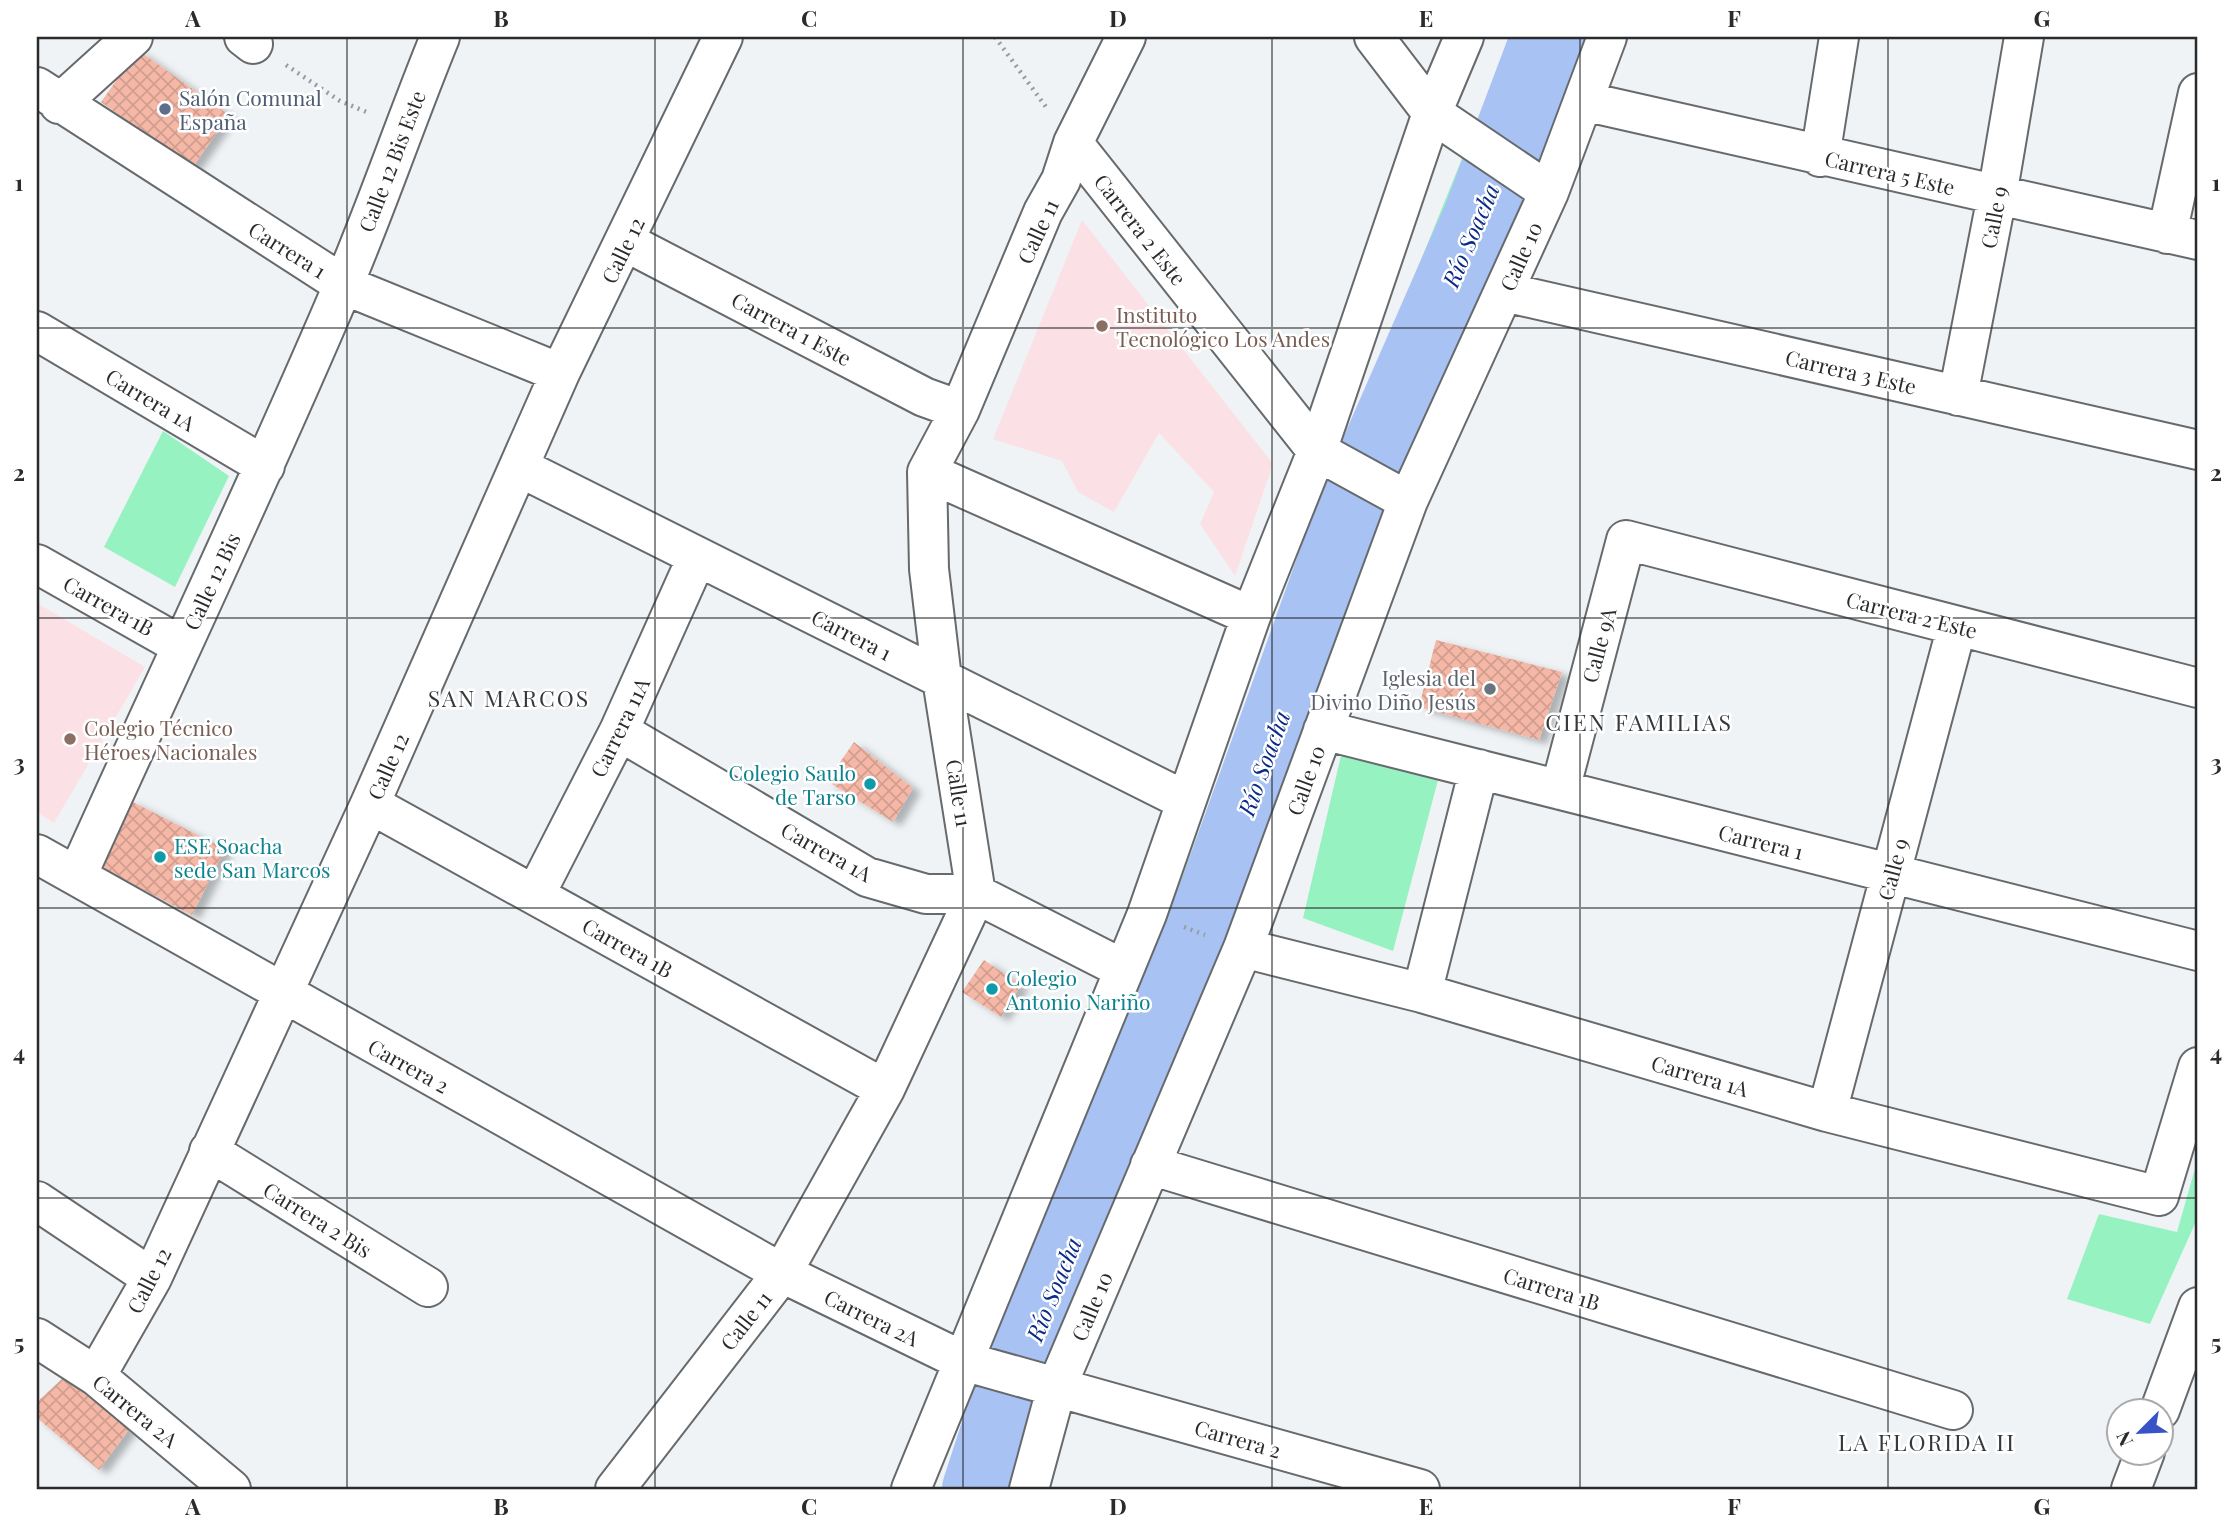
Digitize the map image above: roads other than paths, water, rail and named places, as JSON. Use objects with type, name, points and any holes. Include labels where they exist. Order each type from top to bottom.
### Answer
[{"type":"street","points":[[44,96],[133,37]]},
{"type":"street","name":"Calle 12 Bis Este","points":[[344,285],[402,128],[440,37]]},
{"type":"street","name":"Calle 12","points":[[96,1376],[152,1278],[370,804],[560,373],[626,242],[723,37]]},
{"type":"street","name":"Calle 11","points":[[615,1489],[782,1273],[885,1089],[976,894],[942,679],[929,569],[928,472],[960,411],[1044,212],[1061,180],[1073,143],[1125,37]]},
{"type":"street","points":[[1374,37],[1432,113],[1549,192]]},
{"type":"street","points":[[911,1489],[970,1363],[1123,969],[1147,914],[1251,616],[1322,454],[1432,113],[1464,37]]},
{"type":"street","name":"Calle 10","points":[[1029,1489],[1051,1385],[1150,1166],[1228,943],[1323,730],[1404,499],[1549,192],[1607,37]]},
{"type":"street","points":[[1820,157],[1839,37]]},
{"type":"street","name":"Calle 9","points":[[1958,396],[1997,196],[2024,37]]},
{"type":"street","points":[[2183,237],[2198,93]]},
{"type":"street","name":"Carrera 1","points":[[44,96],[344,285],[560,373]]},
{"type":"street","name":"Carrera 5 Este","points":[[1583,101],[1820,157],[2183,237]]},
{"type":"street","name":"Carrera 2 Este","points":[[1073,143],[1322,454]]},
{"type":"street","name":"Carrera 1 Este","points":[[626,242],[924,397],[960,411]]},
{"type":"street","name":"Calle 12 Bis","points":[[77,876],[180,645],[265,466],[344,285]]},
{"type":"street","name":"Carrera 3 Este","points":[[1504,292],[2198,450]]},
{"type":"street","name":"Carrera 1A","points":[[37,331],[265,466]]},
{"type":"street","points":[[1322,454],[1404,499]]},
{"type":"street","name":"Carrera 1","points":[[519,467],[1186,801]]},
{"type":"street","points":[[928,472],[1251,616]]},
{"type":"street","name":"Carrera 2 Este","points":[[1626,540],[2198,688]]},
{"type":"street","name":"Calle 9A","points":[[1560,790],[1626,540]]},
{"type":"street","name":"Carrera 11A","points":[[535,895],[619,731],[697,557]]},
{"type":"street","name":"Carrera 1B","points":[[37,564],[180,645]]},
{"type":"street","name":"Calle 9","points":[[1827,1112],[1957,625]]},
{"type":"street","name":"Carrera 1","points":[[1323,730],[2198,951]]},
{"type":"street","name":"Carrera 1A","points":[[619,731],[867,877],[926,894],[976,894],[1123,969]]},
{"type":"street","points":[[1422,992],[1479,769]]},
{"type":"street","name":"Carrera 1B","points":[[370,804],[885,1089]]},
{"type":"street","name":"Carrera 2","points":[[37,854],[782,1273]]},
{"type":"street","name":"Carrera 1A","points":[[1228,943],[1422,992],[1827,1112],[2159,1196],[2198,1067]]},
{"type":"street","name":"Carrera 2 Bis","points":[[209,1151],[428,1287]]},
{"type":"street","name":"Carrera 1B","points":[[1150,1166],[1953,1410]]},
{"type":"street","points":[[37,1201],[152,1278]]},
{"type":"street","name":"Carrera 2A","points":[[782,1273],[970,1363],[1051,1385]]},
{"type":"street","points":[[2165,1396],[2198,1307]]},
{"type":"street","name":"Carrera 2A","points":[[39,1344],[96,1376],[231,1489]]},
{"type":"street","name":"Carrera 2","points":[[1051,1385],[1420,1489]]},
{"type":"street","points":[[2131,1489],[2139,1466]]},
{"type":"waterway","name":"Río Soacha","points":[[979,1489],[1007,1403],[1215,896],[1361,489],[1480,217],[1548,37]]},
{"type":"place","name":"Salón Comunal España","points":[[165,109]]},
{"type":"place","name":"Instituto Tecnológico Los Andes","points":[[1102,326]]},
{"type":"place","name":"Iglesia del Divino Diño Jesús","points":[[1490,689]]},
{"type":"place","name":"Colegio Técnico Héroes Nacionales","points":[[70,739]]},
{"type":"place","name":"Colegio Saulo de Tarso","points":[[870,784]]},
{"type":"place","name":"ESE Soacha sede San Marcos","points":[[160,857]]},
{"type":"place","name":"Colegio Antonio Nariño","points":[[992,989]]},
{"type":"district","name":"SAN MARCOS","points":[[509,697]]},
{"type":"district","name":"CIEN FAMILIAS","points":[[1639,721]]},
{"type":"district","name":"LA FLORIDA II","points":[[1927,1441]]}]
